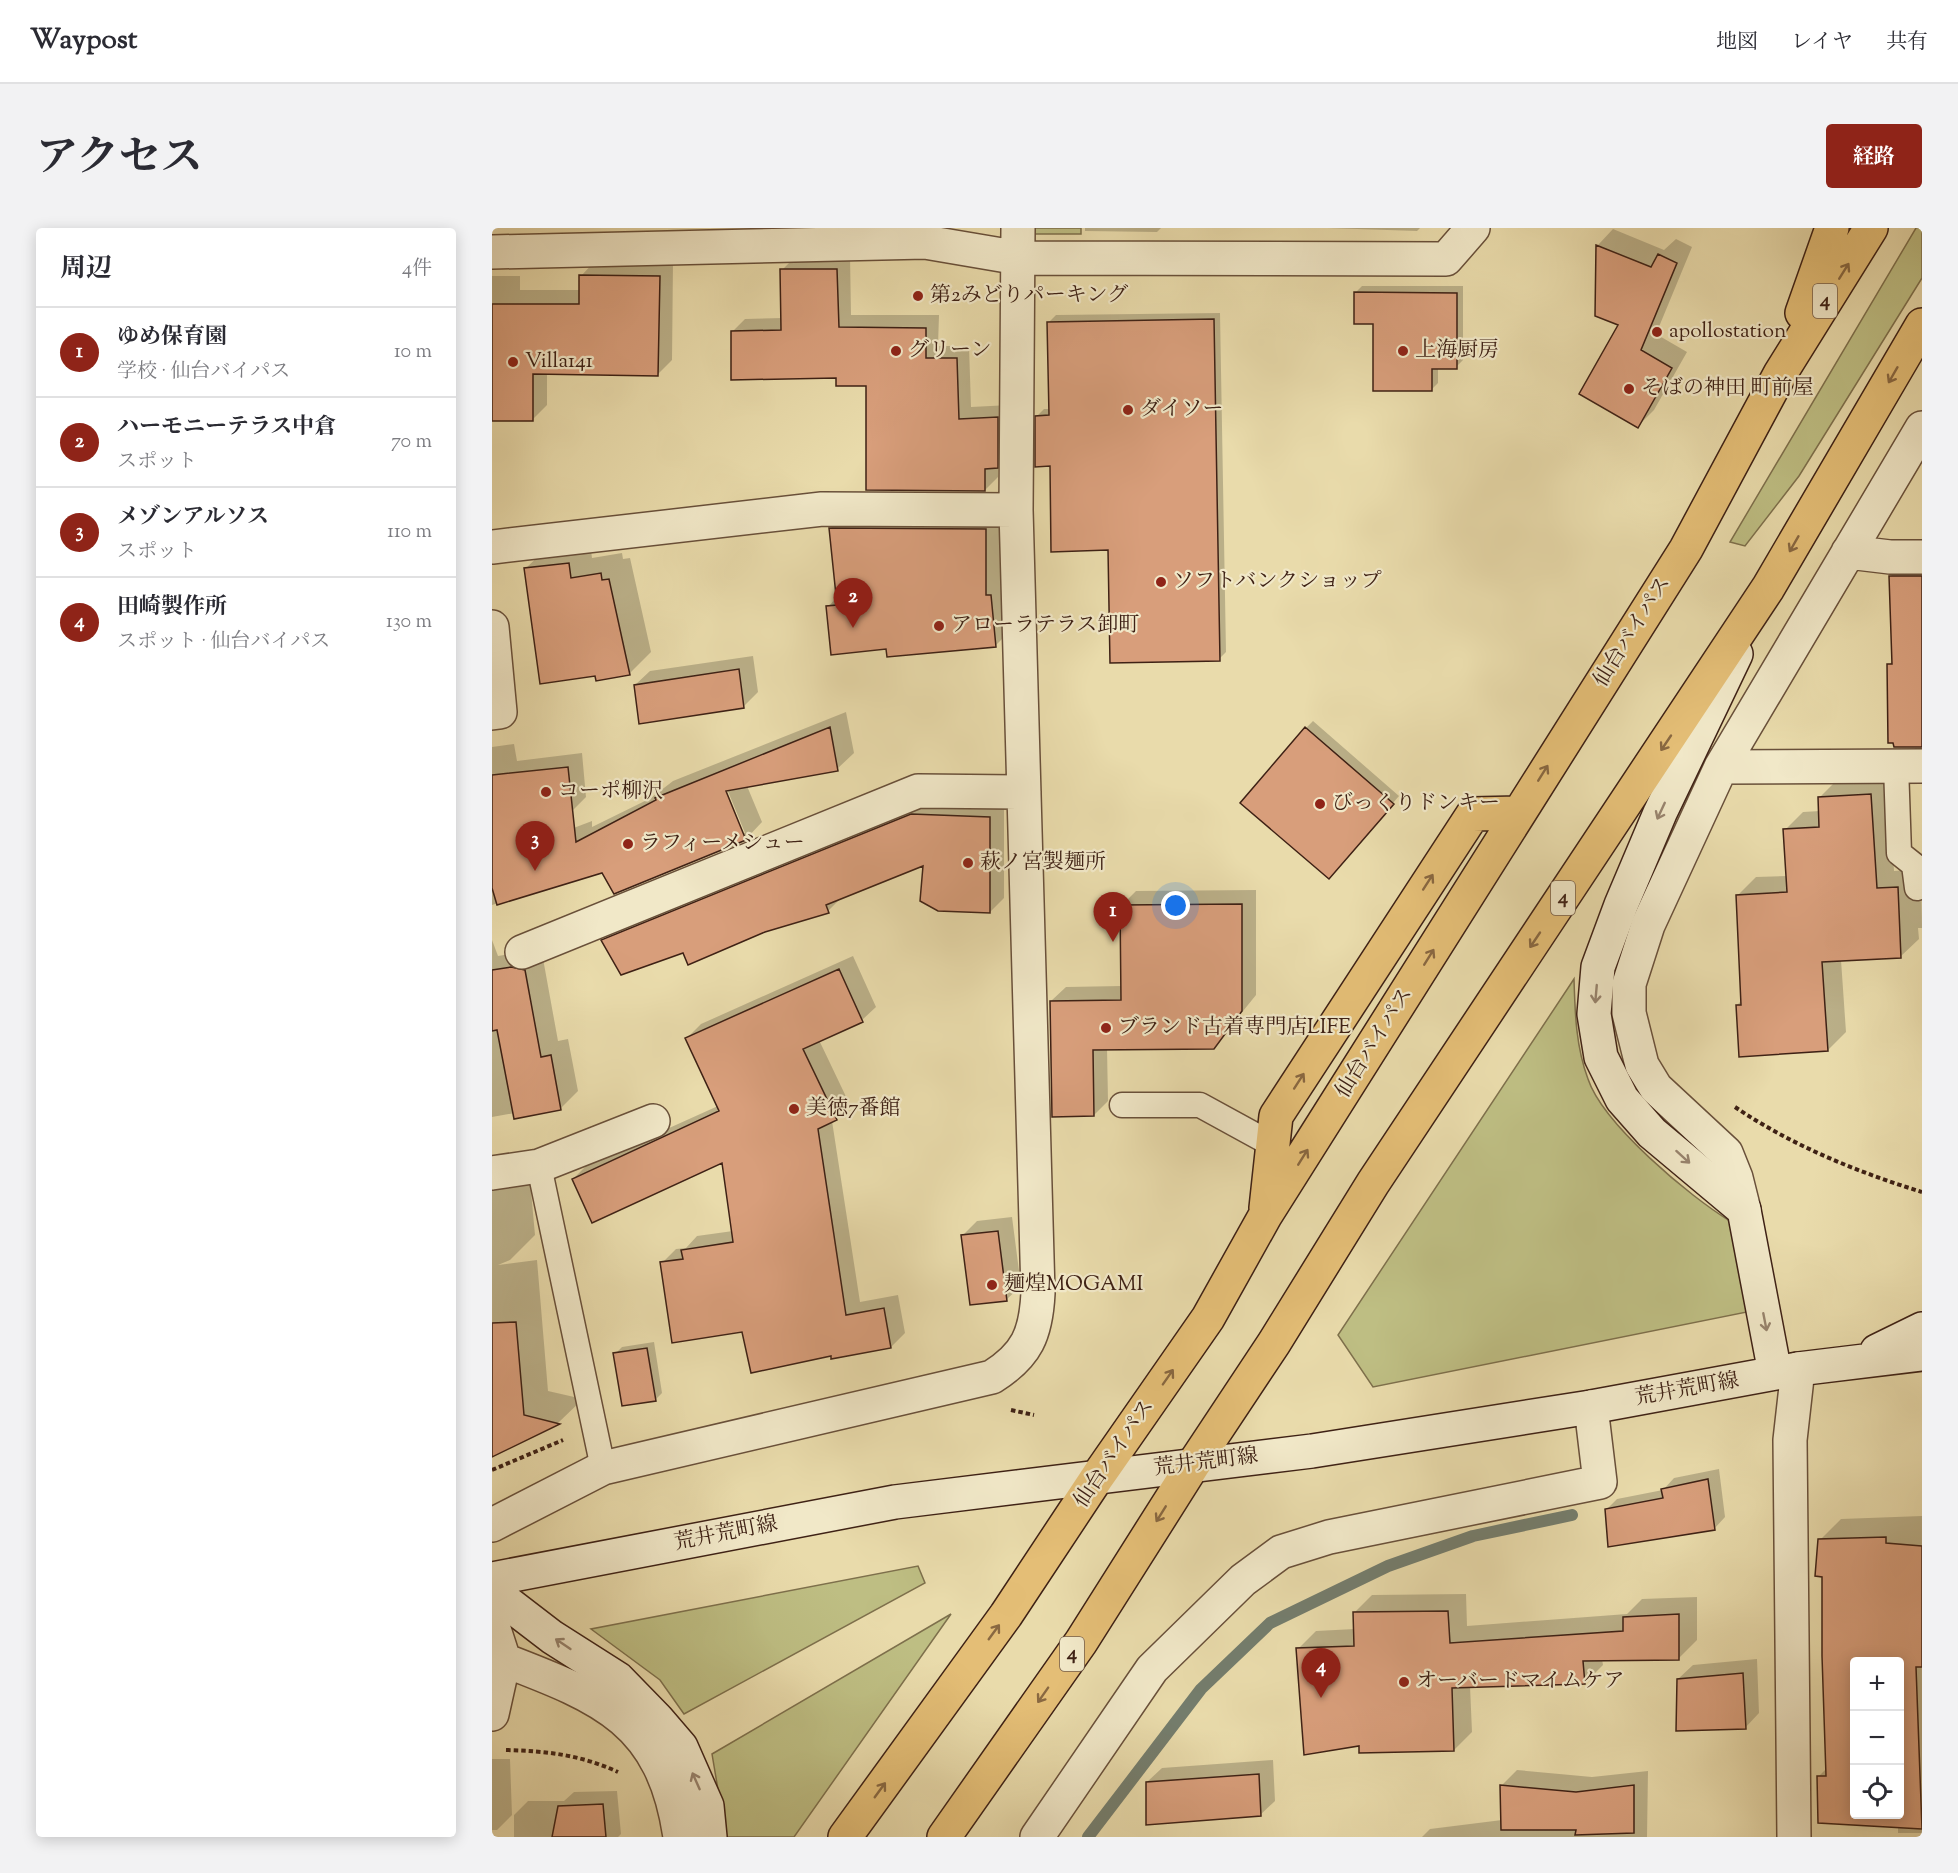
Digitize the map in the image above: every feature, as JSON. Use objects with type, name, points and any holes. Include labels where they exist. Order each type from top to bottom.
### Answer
[{"type":"highway","points":[[1780,374],[1832,228]]},
{"type":"highway","name":"仙台バイパス","points":[[845,1837],[1006,1616],[1098,1476],[1208,1318],[1265,1216],[1686,549],[1780,374],[1870,228]]},
{"type":"highway","name":"4","points":[[944,1837],[1081,1642],[1192,1465],[1274,1343],[1373,1183],[1768,588],[1922,325]]},
{"type":"highway","points":[[1265,1216],[1276,1116],[1473,814],[1518,813]]},
{"type":"street","points":[[492,252],[925,242],[1018,243],[1446,259],[1473,228]]},
{"type":"street","points":[[492,1525],[603,1467],[992,1377],[1012,1364],[1027,1346],[1037,1318],[1038,1293],[1016,510],[1018,243]]},
{"type":"street","points":[[1794,1837],[1790,1440],[1787,1371],[1736,1178],[1726,1154],[1656,1088],[1642,1065],[1629,1013],[1629,984],[1647,925],[1721,767],[1922,428]]},
{"type":"street","points":[[492,547],[822,509],[1016,510]]},
{"type":"street","points":[[1848,552],[1890,557],[1922,557]]},
{"type":"street","points":[[1743,1210],[1652,1133],[1622,1099],[1601,1057],[1594,1014],[1598,967],[1625,895],[1660,813],[1768,588]]},
{"type":"street","points":[[492,627],[500,712],[492,713]]},
{"type":"street","points":[[1721,767],[1909,766]]},
{"type":"street","points":[[522,952],[918,791],[1024,792]]},
{"type":"street","points":[[492,1173],[539,1166],[653,1120]]},
{"type":"street","points":[[1851,1363],[1922,1329]]},
{"type":"street","name":"荒井荒町線","points":[[492,1579],[895,1502],[1312,1451],[1591,1407],[1787,1371],[1922,1354]]},
{"type":"street","points":[[1037,1837],[1152,1669],[1243,1581],[1281,1552],[1329,1538],[1600,1482],[1591,1407]]},
{"type":"street","points":[[492,1592],[552,1637],[618,1679],[657,1719],[681,1747],[707,1806],[710,1837]]},
{"type":"street","points":[[492,1623],[504,1660],[492,1714]]},
{"type":"street","points":[[504,1660],[579,1690],[603,1704],[640,1736],[659,1761],[676,1810],[680,1837]]},
{"type":"lane","points":[[1909,766],[1899,853],[1914,865],[1917,888]]},
{"type":"lane","points":[[1122,1105],[1200,1105],[1273,1145]]},
{"type":"lane","points":[[539,1166],[603,1467]]},
{"type":"path","points":[[1730,1103],[1812,1149],[1855,1169],[1922,1192]]},
{"type":"path","points":[[492,1470],[566,1439]]},
{"type":"path","points":[[498,1750],[551,1751],[581,1757],[622,1774]]},
{"type":"green space","points":[[1032,228],[1081,228],[1081,234],[1032,234]]},
{"type":"green space","points":[[1916,228],[1922,228],[1922,278],[1799,476],[1745,546],[1730,542]]},
{"type":"green space","points":[[1574,979],[1581,1055],[1588,1079],[1597,1097],[1611,1117],[1650,1158],[1693,1195],[1730,1221],[1747,1312],[1373,1387],[1338,1335]]},
{"type":"green space","points":[[918,1566],[925,1583],[684,1714],[660,1680],[591,1629]]},
{"type":"green space","points":[[951,1614],[794,1837],[726,1837],[712,1754]]},
{"type":"building","points":[[1596,245],[1651,267],[1658,254],[1677,263],[1641,350],[1672,368],[1638,428],[1579,394],[1618,325],[1595,316]]},
{"type":"building","points":[[780,269],[837,269],[839,327],[926,328],[926,358],[957,358],[959,419],[998,417],[998,468],[985,469],[985,491],[866,490],[866,386],[836,386],[836,378],[731,380],[731,331],[781,330]]},
{"type":"building","points":[[579,275],[660,276],[658,376],[533,374],[533,421],[492,421],[492,304],[579,304]]},
{"type":"building","points":[[1354,292],[1457,293],[1457,369],[1432,369],[1432,391],[1373,391],[1373,324],[1354,324]]},
{"type":"building","points":[[1214,319],[1220,661],[1110,663],[1108,550],[1051,552],[1050,466],[1035,467],[1035,416],[1049,415],[1047,322]]},
{"type":"building","points":[[829,528],[986,529],[986,595],[991,595],[996,647],[887,657],[886,649],[831,655],[826,606],[837,605]]},
{"type":"building","points":[[569,563],[571,578],[601,573],[602,580],[609,579],[630,675],[596,681],[595,676],[540,684],[524,568]]},
{"type":"building","points":[[1889,576],[1922,576],[1922,747],[1894,747],[1893,743],[1888,743],[1887,664],[1892,664]]},
{"type":"building","points":[[739,669],[744,708],[639,724],[634,685]]},
{"type":"building","points":[[830,727],[838,771],[726,791],[746,840],[614,894],[602,873],[497,905],[492,888],[492,775],[568,767],[576,842],[656,800],[655,798]]},
{"type":"building","points":[[1305,727],[1394,804],[1329,879],[1240,803]]},
{"type":"building","points":[[1871,794],[1877,888],[1898,887],[1901,958],[1822,962],[1828,1051],[1739,1057],[1736,1005],[1741,1005],[1736,895],[1787,892],[1783,829],[1819,827],[1818,797]]},
{"type":"building","points":[[911,814],[990,817],[990,913],[938,911],[920,901],[923,866],[826,905],[829,913],[765,932],[688,965],[683,953],[621,975],[601,940]]},
{"type":"building","points":[[1242,904],[1242,1011],[1214,1049],[1093,1050],[1094,1116],[1052,1117],[1050,1001],[1121,1000],[1120,905]]},
{"type":"building","points":[[511,967],[525,970],[541,1057],[551,1055],[561,1110],[514,1119],[497,1030],[492,1031],[492,970]]},
{"type":"building","points":[[839,969],[863,1022],[803,1049],[837,1120],[818,1129],[846,1315],[884,1308],[891,1348],[831,1359],[831,1356],[751,1373],[742,1332],[672,1343],[660,1262],[683,1259],[681,1250],[733,1242],[722,1163],[592,1223],[572,1179],[719,1111],[685,1038]]},
{"type":"building","points":[[998,1231],[1007,1301],[970,1305],[961,1235]]},
{"type":"building","points":[[516,1322],[524,1415],[560,1424],[492,1457],[492,1323]]},
{"type":"building","points":[[647,1348],[656,1401],[622,1406],[613,1353]]},
{"type":"building","points":[[1708,1479],[1715,1530],[1608,1547],[1605,1509],[1663,1498],[1661,1489]]},
{"type":"building","points":[[1886,1537],[1886,1543],[1922,1546],[1922,1667],[1916,1667],[1922,1829],[1818,1823],[1817,1776],[1826,1776],[1822,1577],[1815,1576],[1818,1539]]},
{"type":"building","points":[[1448,1611],[1450,1643],[1623,1631],[1623,1617],[1679,1614],[1679,1660],[1583,1661],[1585,1684],[1452,1688],[1454,1751],[1359,1753],[1359,1746],[1304,1755],[1296,1648],[1354,1646],[1353,1612]]},
{"type":"building","points":[[1743,1673],[1746,1729],[1676,1731],[1677,1679]]},
{"type":"building","points":[[1259,1774],[1261,1816],[1146,1825],[1146,1782]]},
{"type":"building","points":[[1500,1785],[1576,1792],[1634,1785],[1634,1833],[1575,1835],[1576,1830],[1501,1830]]},
{"type":"building","points":[[603,1804],[606,1837],[552,1837],[558,1806]]},
{"type":"waterway","points":[[1088,1837],[1201,1689],[1270,1623],[1388,1566],[1473,1536],[1572,1515]]},
{"type":"place","name":"第2みどりパーキング","points":[[918,296]]},
{"type":"place","name":"apollostation","points":[[1657,332]]},
{"type":"place","name":"グリーン","points":[[896,351]]},
{"type":"place","name":"上海厨房","points":[[1403,351]]},
{"type":"place","name":"Villa141","points":[[513,362]]},
{"type":"place","name":"そばの神田 町前屋","points":[[1629,389]]},
{"type":"place","name":"ダイソー","points":[[1128,410]]},
{"type":"place","name":"ソフトバンクショップ","points":[[1161,582]]},
{"type":"place","name":"アローラテラス卸町","points":[[939,626]]},
{"type":"place","name":"ハーモニーテラス中倉","points":[[853,628]]},
{"type":"place","name":"コーポ柳沢","points":[[546,792]]},
{"type":"place","name":"びっくりドンキー","points":[[1320,804]]},
{"type":"place","name":"ラフィーメシュー","points":[[628,844]]},
{"type":"place","name":"萩ノ宮製麺所","points":[[968,863]]},
{"type":"place","name":"メゾンアルソス","points":[[535,871]]},
{"type":"place","name":"ゆめ保育園","points":[[1113,942]]},
{"type":"place","name":"ブランド古着専門店LIFE","points":[[1106,1028]]},
{"type":"place","name":"美徳7番館","points":[[794,1109]]},
{"type":"place","name":"麺煌MOGAMI","points":[[992,1285]]},
{"type":"place","name":"オーバードマイムケア","points":[[1404,1682]]},
{"type":"place","name":"田崎製作所","points":[[1321,1698]]}]
